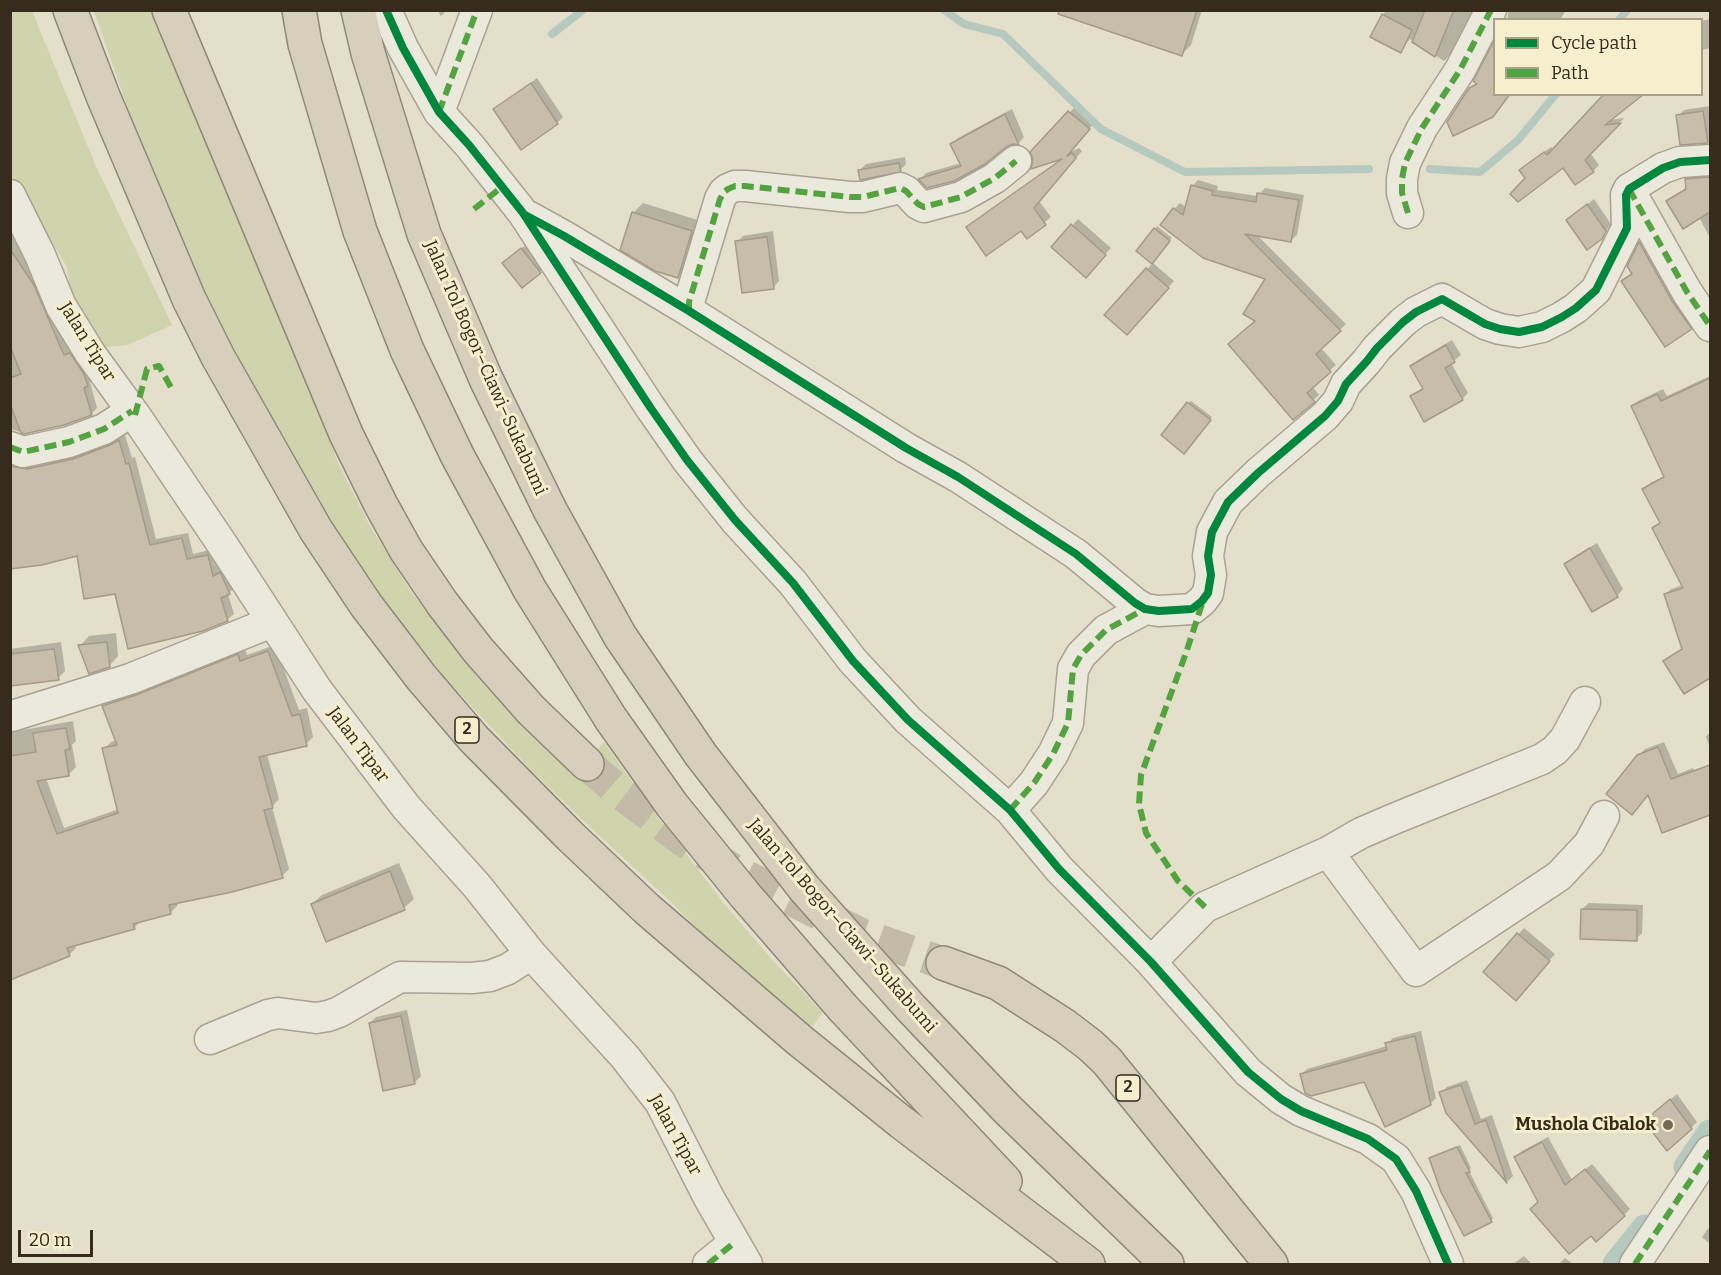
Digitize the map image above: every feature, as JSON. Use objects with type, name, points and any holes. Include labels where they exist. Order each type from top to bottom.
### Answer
[{"type":"highway","name":"2","points":[[70,10],[103,96],[189,299],[218,357],[316,530],[366,605],[421,677],[474,739],[554,820],[655,916],[835,1070],[1089,1264]]},
{"type":"highway","points":[[169,10],[346,434],[381,505],[406,550],[478,650],[531,710],[586,764]]},
{"type":"highway","name":"2","points":[[299,10],[306,44],[360,231],[407,350],[457,454],[530,590],[605,709],[672,805],[745,896],[843,1008],[1013,1190],[1089,1264]]},
{"type":"highway","name":"Jalan Tol Bogor–Ciawi–Sukabumi","points":[[358,10],[368,54],[424,234],[486,379],[550,510],[620,636],[701,755],[804,888],[911,1008],[1007,1109],[1167,1264]]},
{"type":"highway","name":"2","points":[[944,963],[998,983],[1057,1020],[1090,1045],[1107,1061],[1271,1264]]},
{"type":"street","points":[[386,10],[403,48],[440,112],[523,213],[650,407],[710,491],[769,556],[853,660],[908,720],[1010,810],[1084,896],[1151,962],[1248,1072],[1281,1099],[1301,1111],[1359,1134],[1396,1159],[1416,1191],[1448,1264]]},
{"type":"street","points":[[440,112],[477,10]]},
{"type":"street","points":[[1408,213],[1402,194],[1405,163],[1422,128],[1460,70],[1491,10]]},
{"type":"street","points":[[523,213],[689,311],[906,448],[958,477],[1076,554],[1118,590],[1145,609],[1159,611],[1192,609],[1202,601],[1208,593],[1211,575],[1208,556],[1209,543],[1219,516],[1228,502],[1325,416],[1338,401],[1346,384],[1377,348],[1416,312],[1442,299],[1485,324],[1500,329],[1519,332],[1542,327],[1576,308],[1596,290],[1627,228],[1626,195],[1629,189],[1663,168],[1680,162],[1710,160]]},
{"type":"street","points":[[689,311],[689,302],[720,199],[728,189],[745,186],[863,197],[900,188],[906,190],[918,204],[924,207],[970,193],[995,178],[1016,161]]},
{"type":"street","points":[[1629,189],[1687,292],[1710,326]]},
{"type":"street","name":"Jalan Tipar","points":[[10,195],[36,244],[62,306],[90,353],[132,411],[343,726],[406,807],[477,886],[531,954],[625,1057],[660,1101],[740,1254]]},
{"type":"street","points":[[10,447],[23,452],[69,442],[104,429],[132,411]]},
{"type":"street","points":[[1010,810],[1034,783],[1053,754],[1068,723],[1073,669],[1081,655],[1106,630],[1145,609]]},
{"type":"street","points":[[12,716],[130,679],[272,622]]},
{"type":"street","points":[[1151,962],[1206,907],[1329,852],[1361,833],[1542,759],[1565,739],[1584,702]]},
{"type":"street","points":[[1329,852],[1416,971],[1559,876],[1589,844],[1604,816]]},
{"type":"street","points":[[210,1039],[278,1013],[316,1018],[328,1016],[400,977],[472,978],[490,975],[507,969],[531,954]]},
{"type":"street","points":[[1635,1264],[1710,1151]]},
{"type":"street","points":[[708,1264],[740,1254]]},
{"type":"green space","points":[[11,11],[32,11],[95,164],[172,325],[128,345],[97,348],[72,312],[67,267],[11,175]]},
{"type":"green space","points":[[94,11],[153,11],[231,191],[339,465],[370,526],[410,590],[479,679],[543,746],[576,776],[604,742],[726,906],[774,962],[823,1012],[813,1026],[799,1023],[747,978],[668,899],[532,771],[447,680],[375,590],[273,424],[195,273],[138,138]]},
{"type":"building","points":[[1059,10],[1197,10],[1182,56],[1058,14]]},
{"type":"building","points":[[1425,10],[1454,10],[1435,57],[1412,42]]},
{"type":"building","points":[[1382,14],[1412,30],[1401,53],[1370,37]]},
{"type":"building","points":[[1493,43],[1493,96],[1509,96],[1493,117],[1453,136],[1447,122],[1469,88],[1477,84],[1473,81]]},
{"type":"building","points":[[531,83],[558,124],[521,150],[493,109]]},
{"type":"building","points":[[1602,96],[1641,96],[1605,125],[1621,123],[1585,160],[1594,172],[1575,185],[1563,168],[1518,202],[1510,194],[1525,178],[1519,170],[1544,152],[1547,155]]},
{"type":"building","points":[[1068,111],[1090,129],[1067,156],[1072,153],[1076,158],[1034,208],[1046,225],[1027,239],[1021,231],[986,256],[966,227],[1062,159],[1031,169],[1033,159],[1030,152]]},
{"type":"building","points":[[1703,111],[1708,143],[1680,145],[1676,115]]},
{"type":"building","points":[[1005,114],[1019,145],[1013,144],[1006,147],[985,164],[954,181],[927,188],[918,179],[961,166],[950,144]]},
{"type":"building","points":[[899,163],[901,172],[860,180],[858,170]]},
{"type":"building","points":[[1710,177],[1710,212],[1683,229],[1666,201],[1686,189],[1685,179]]},
{"type":"building","points":[[1191,185],[1213,191],[1212,195],[1256,202],[1257,193],[1299,200],[1291,242],[1245,234],[1341,331],[1316,354],[1331,372],[1307,393],[1315,402],[1293,420],[1228,344],[1255,321],[1243,314],[1265,279],[1203,258],[1160,225],[1173,208],[1183,215]]},
{"type":"building","points":[[1587,204],[1606,231],[1602,239],[1587,250],[1566,220]]},
{"type":"building","points":[[632,212],[692,231],[678,278],[655,271],[620,250]]},
{"type":"building","points":[[1071,224],[1106,255],[1086,278],[1051,247]]},
{"type":"building","points":[[1154,228],[1170,241],[1152,264],[1136,251]]},
{"type":"building","points":[[767,237],[774,289],[742,293],[735,241]]},
{"type":"building","points":[[1639,242],[1672,301],[1692,329],[1665,347],[1621,281],[1632,274],[1627,266]]},
{"type":"building","points":[[521,248],[541,273],[522,288],[502,263]]},
{"type":"building","points":[[10,249],[34,285],[64,355],[70,353],[84,374],[88,386],[84,388],[92,415],[64,425],[24,434],[21,433],[10,404],[10,378],[21,374],[10,346]]},
{"type":"building","points":[[1146,268],[1169,288],[1127,335],[1104,315]]},
{"type":"building","points":[[1446,345],[1455,362],[1445,368],[1463,400],[1424,422],[1410,396],[1423,389],[1410,366]]},
{"type":"building","points":[[1710,378],[1710,678],[1684,694],[1663,661],[1682,649],[1664,594],[1683,588],[1652,528],[1660,523],[1642,489],[1664,477],[1631,406],[1657,394],[1661,401]]},
{"type":"building","points":[[1187,402],[1211,420],[1184,454],[1161,435]]},
{"type":"building","points":[[119,440],[126,464],[129,463],[150,545],[182,538],[187,559],[208,555],[213,576],[220,572],[230,594],[221,598],[228,621],[203,631],[128,649],[115,594],[84,599],[77,556],[42,565],[10,569],[10,466],[27,469],[73,459]]},
{"type":"building","points":[[1590,548],[1618,597],[1592,612],[1564,564]]},
{"type":"building","points":[[107,642],[110,667],[89,674],[78,645]]},
{"type":"building","points":[[54,649],[59,680],[10,686],[10,654]]},
{"type":"building","points":[[268,651],[292,716],[300,714],[307,746],[259,757],[273,808],[264,810],[283,878],[232,892],[169,905],[171,914],[133,924],[135,929],[67,948],[70,956],[10,980],[10,756],[36,752],[33,733],[66,728],[70,749],[65,750],[69,776],[37,781],[57,834],[118,813],[102,748],[117,745],[102,706],[136,695],[238,654],[240,661]]},
{"type":"building","points":[[1658,747],[1671,779],[1710,765],[1710,815],[1662,833],[1648,795],[1632,815],[1606,794],[1637,755]]},
{"type":"building","points":[[390,871],[405,910],[326,942],[311,904]]},
{"type":"building","points":[[1581,909],[1637,910],[1637,941],[1580,939]]},
{"type":"building","points":[[1517,933],[1550,961],[1516,1001],[1483,972]]},
{"type":"building","points":[[401,1016],[415,1084],[383,1091],[369,1023]]},
{"type":"building","points":[[1415,1036],[1431,1105],[1385,1127],[1364,1082],[1311,1096],[1305,1093],[1300,1074],[1387,1050],[1385,1043]]},
{"type":"building","points":[[1461,1085],[1475,1124],[1486,1120],[1507,1183],[1446,1113],[1439,1092]]},
{"type":"building","name":"Mushola Cibalok","points":[[1670,1099],[1692,1129],[1667,1151],[1644,1121]]},
{"type":"building","points":[[1542,1142],[1565,1185],[1585,1169],[1625,1216],[1596,1242],[1591,1236],[1569,1254],[1530,1209],[1538,1202],[1514,1157]]},
{"type":"building","points":[[1457,1147],[1470,1172],[1466,1173],[1492,1222],[1464,1236],[1441,1192],[1429,1158]]},
{"type":"waterway","points":[[552,34],[583,10]]},
{"type":"waterway","points":[[944,10],[964,24],[1003,34],[1101,129],[1185,172],[1369,169]]},
{"type":"waterway","points":[[1621,18],[1627,10]]},
{"type":"waterway","points":[[1430,169],[1480,172],[1518,140],[1554,96]]},
{"type":"waterway","points":[[1687,1167],[1710,1133]]},
{"type":"waterway","points":[[1616,1264],[1645,1228]]},
{"type":"tunnel","points":[[587,764],[618,791],[683,840],[735,871],[860,934],[943,963]]},
{"type":"marked path","points":[[439,112],[477,10]]},
{"type":"marked path","points":[[1408,213],[1402,193],[1405,163],[1422,128],[1460,70],[1491,10]]},
{"type":"marked path","points":[[689,311],[689,302],[720,199],[728,189],[745,186],[863,197],[900,188],[924,207],[961,197],[995,178],[1016,161]]},
{"type":"marked path","points":[[474,209],[502,187]]},
{"type":"marked path","points":[[1629,189],[1687,292],[1710,326]]},
{"type":"marked path","points":[[135,415],[147,369],[159,366],[173,391]]},
{"type":"marked path","points":[[10,447],[23,452],[69,442],[104,429],[132,411]]},
{"type":"marked path","points":[[1202,604],[1141,775],[1139,804],[1146,833],[1178,881],[1205,907]]},
{"type":"marked path","points":[[1010,810],[1034,783],[1053,754],[1068,723],[1073,669],[1081,655],[1106,630],[1145,609]]},
{"type":"marked path","points":[[1635,1264],[1710,1151]]},
{"type":"marked path","points":[[708,1264],[734,1243]]},
{"type":"cycle path","points":[[386,10],[403,48],[439,112],[469,145],[523,213],[687,460],[735,520],[793,583],[853,661],[908,720],[1010,810],[1059,869],[1151,962],[1248,1072],[1281,1099],[1301,1111],[1368,1139],[1396,1159],[1416,1191],[1448,1264]]},
{"type":"cycle path","points":[[525,215],[689,311],[906,448],[958,477],[1076,554],[1135,603],[1145,609],[1159,611],[1192,609],[1202,601],[1208,593],[1211,575],[1208,556],[1212,532],[1228,502],[1325,416],[1338,401],[1346,384],[1403,322],[1416,312],[1442,299],[1485,324],[1519,332],[1542,327],[1562,317],[1596,290],[1627,228],[1626,195],[1629,189],[1663,168],[1680,162],[1710,160]]},
{"type":"place","name":"Mushola Cibalok","points":[[1668,1125]]}]
